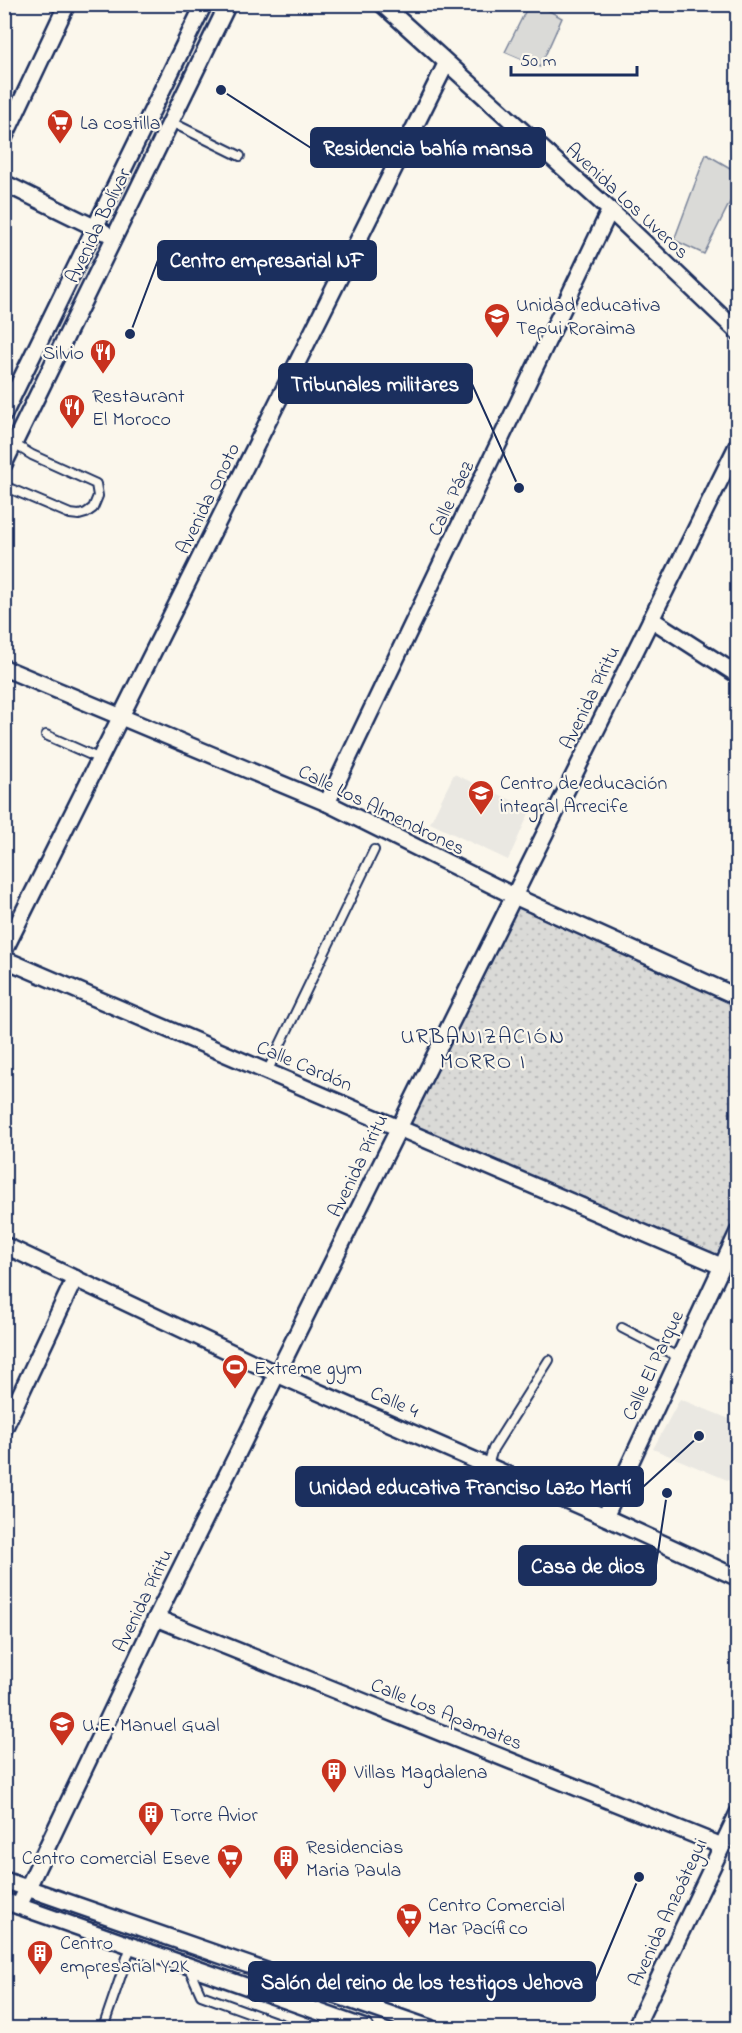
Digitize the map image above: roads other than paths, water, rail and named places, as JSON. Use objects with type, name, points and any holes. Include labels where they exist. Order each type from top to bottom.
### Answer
[{"type":"street","points":[[4,138],[67,4]]},
{"type":"street","name":"Avenida Bolívar","points":[[4,414],[10,387],[95,228],[204,4]]},
{"type":"street","name":"Avenida Bolívar","points":[[4,464],[228,4]]},
{"type":"street","name":"Avenida Los Uveros","points":[[382,4],[610,210],[738,332]]},
{"type":"street","name":"Avenida Onoto","points":[[4,951],[446,64]]},
{"type":"street","points":[[4,183],[115,236]]},
{"type":"street","name":"Calle Páez","points":[[327,803],[610,210]]},
{"type":"street","name":"Avenida Píritu","points":[[12,1903],[27,1888],[156,1618],[738,444]]},
{"type":"street","points":[[651,619],[738,675]]},
{"type":"street","name":"Calle Los Almendrones","points":[[4,668],[327,803],[514,896],[738,997]]},
{"type":"street","name":"Calle Cardón","points":[[4,959],[721,1266]]},
{"type":"street","name":"Calle El Parque","points":[[605,1517],[738,1232]]},
{"type":"street","name":"Calle 4","points":[[4,1245],[277,1374],[605,1517],[738,1578]]},
{"type":"street","points":[[4,1429],[75,1278]]},
{"type":"street","name":"Calle Los Apamates","points":[[156,1618],[722,1846]]},
{"type":"street","name":"Avenida Anzoátegui","points":[[635,2028],[738,1813]]},
{"type":"street","points":[[4,1880],[430,2028]]},
{"type":"street","points":[[12,1903],[189,1966],[323,2022],[365,2028]]},
{"type":"lane","points":[[171,122],[240,156]]},
{"type":"lane","points":[[4,486],[70,514],[86,513],[93,508],[99,496],[96,484],[32,455],[14,444]]},
{"type":"lane","points":[[46,735],[100,759]]},
{"type":"lane","points":[[267,1072],[374,850]]},
{"type":"lane","points":[[622,1328],[678,1357]]},
{"type":"lane","points":[[489,1466],[493,1449],[549,1360]]},
{"type":"lane","points":[[103,2028],[131,1946]]},
{"type":"lane","points":[[189,1966],[201,1995],[292,2028]]},
{"type":"place","name":"Residencia bahía mansa","points":[[221,90]]},
{"type":"place","name":"La costilla","points":[[60,145]]},
{"type":"place","name":"Centro empresarial NF","points":[[130,334]]},
{"type":"place","name":"Unidad educativa Tepui Roraima","points":[[497,339]]},
{"type":"place","name":"Silvio","points":[[103,375]]},
{"type":"place","name":"Restaurant El Moroco","points":[[72,430]]},
{"type":"place","name":"Tribunales militares","points":[[519,488]]},
{"type":"place","name":"Centro de educación integral Arrecife","points":[[481,816]]},
{"type":"place","name":"Extreme gym","points":[[235,1390]]},
{"type":"place","name":"Unidad educativa Franciso Lazo Martí","points":[[699,1436]]},
{"type":"place","name":"Casa de dios","points":[[667,1493]]},
{"type":"place","name":"U.E. Manuel Gual","points":[[62,1747]]},
{"type":"place","name":"Villas Magdalena","points":[[334,1794]]},
{"type":"place","name":"Torre Avior","points":[[151,1837]]},
{"type":"place","name":"Salón del reino de los testigos Jehova","points":[[639,1877]]},
{"type":"place","name":"Centro comercial Eseve","points":[[230,1880]]},
{"type":"place","name":"Residencias Maria Paula","points":[[286,1881]]},
{"type":"place","name":"Centro Comercial Mar Pacífico","points":[[409,1939]]},
{"type":"place","name":"Centro empresarial Y2K","points":[[40,1976]]},
{"type":"district","name":"URBANIZACIÓN MORRO I","points":[[483,1048]]}]
